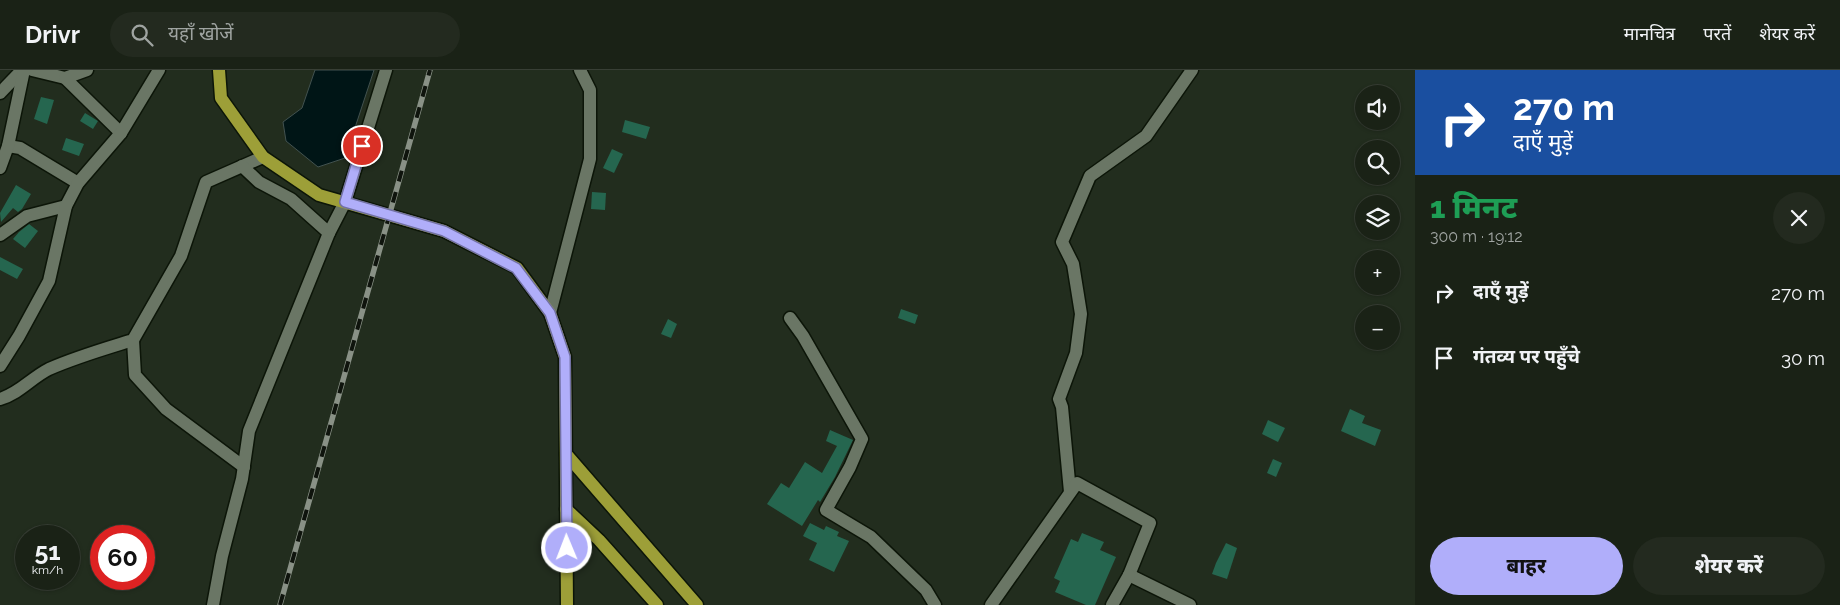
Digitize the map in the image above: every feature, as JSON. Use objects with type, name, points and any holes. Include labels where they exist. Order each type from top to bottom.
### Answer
[{"type":"main road","points":[[219,70],[221,98],[263,157],[319,195],[444,231],[516,268],[550,313],[565,357],[567,605]]},
{"type":"main road","points":[[566,454],[697,605]]},
{"type":"main road","points":[[566,509],[599,540],[657,605]]},
{"type":"street","points":[[0,93],[23,70]]},
{"type":"street","points":[[0,168],[8,146],[23,70]]},
{"type":"street","points":[[32,70],[65,78],[121,133]]},
{"type":"street","points":[[65,78],[87,70]]},
{"type":"street","points":[[0,366],[49,281],[66,206],[78,183],[121,133],[159,70]]},
{"type":"street","points":[[213,605],[222,556],[244,467],[249,431],[329,233],[345,202],[386,70]]},
{"type":"street","points":[[550,313],[590,159],[590,90],[580,70]]},
{"type":"street","points":[[1070,492],[1062,407],[1059,399],[1076,353],[1081,314],[1073,264],[1062,242],[1090,176],[1146,136],[1192,70]]},
{"type":"street","points":[[8,146],[20,148],[78,183]]},
{"type":"street","points":[[244,467],[166,409],[135,375],[133,340],[181,256],[206,182],[263,157]]},
{"type":"street","points":[[242,166],[259,182],[291,199],[329,233]]},
{"type":"street","points":[[0,235],[27,216],[66,206]]},
{"type":"street","points":[[790,318],[803,336],[862,439],[850,467],[826,510],[870,537],[926,590],[936,605]]},
{"type":"street","points":[[0,399],[12,396],[47,370],[89,353],[133,340]]},
{"type":"street","points":[[991,605],[1077,483],[1150,523],[1129,575],[1112,605]]},
{"type":"street","points":[[1129,575],[1190,605]]},
{"type":"shaded area","points":[[315,70],[374,70],[345,158],[318,167],[286,141],[283,122],[302,108]]},
{"type":"building","points":[[41,97],[54,100],[47,124],[34,119]]},
{"type":"building","points":[[85,113],[98,121],[93,129],[80,121]]},
{"type":"building","points":[[625,120],[650,127],[646,139],[622,132]]},
{"type":"building","points":[[66,138],[84,144],[79,156],[62,150]]},
{"type":"building","points":[[612,149],[623,154],[614,173],[603,168]]},
{"type":"building","points":[[16,185],[31,194],[22,209],[18,212],[13,208],[1,222],[0,213]]},
{"type":"building","points":[[592,192],[606,193],[605,210],[591,209]]},
{"type":"building","points":[[29,224],[38,231],[25,248],[13,239]]},
{"type":"building","points":[[0,257],[23,269],[17,279],[0,270]]},
{"type":"building","points":[[901,309],[918,315],[915,324],[898,318]]},
{"type":"building","points":[[668,319],[677,324],[671,338],[661,334]]},
{"type":"building","points":[[1350,409],[1365,416],[1362,423],[1381,430],[1375,446],[1341,431]]},
{"type":"building","points":[[1268,420],[1285,428],[1278,442],[1262,434]]},
{"type":"building","points":[[830,430],[853,440],[835,477],[820,502],[818,500],[802,526],[767,504],[781,483],[789,488],[805,462],[822,473],[837,446],[826,441]]},
{"type":"building","points":[[1273,459],[1282,463],[1276,477],[1267,473]]},
{"type":"building","points":[[810,523],[824,530],[826,526],[839,532],[837,536],[849,541],[834,572],[809,560],[817,543],[803,536]]},
{"type":"building","points":[[1082,533],[1104,542],[1100,550],[1116,557],[1095,605],[1086,605],[1055,592],[1060,581],[1054,578],[1071,539],[1078,542]]},
{"type":"building","points":[[1226,543],[1237,548],[1227,579],[1212,574]]},
{"type":"railway","points":[[280,605],[430,70]]},
{"type":"route","points":[[362,146],[345,202],[444,231],[516,268],[550,313],[565,357],[567,548]]}]
